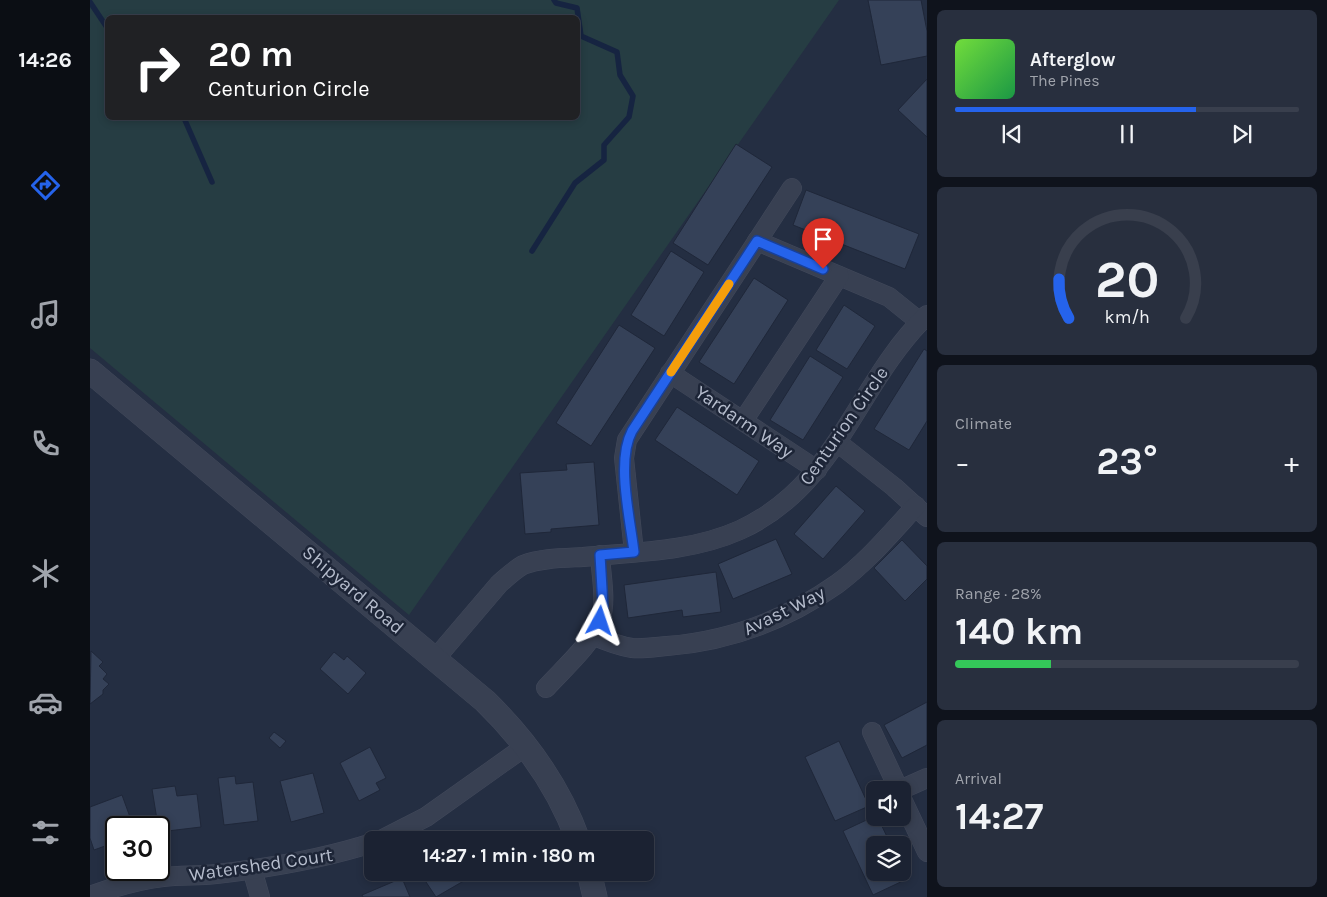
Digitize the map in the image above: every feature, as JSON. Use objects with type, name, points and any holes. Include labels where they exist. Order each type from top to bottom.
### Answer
[{"type":"street","points":[[634,552],[624,458],[625,448],[632,431],[792,188]]},
{"type":"street","points":[[757,241],[889,297],[924,319]]},
{"type":"street","points":[[743,421],[839,276]]},
{"type":"street","name":"Centurion Circle","points":[[435,659],[510,573],[524,565],[540,561],[634,552],[700,543],[740,530],[783,503],[817,470],[893,356],[924,319]]},
{"type":"street","name":"Shipyard Road","points":[[90,372],[485,702],[526,746],[561,803],[574,831]]},
{"type":"street","name":"Yardarm Way","points":[[670,373],[817,470]]},
{"type":"street","points":[[837,442],[921,512]]},
{"type":"street","name":"Avast Way","points":[[592,636],[614,644],[635,648],[711,641],[763,625],[814,599],[837,583],[921,512]]},
{"type":"street","points":[[546,688],[592,636],[600,621],[603,606],[600,555]]},
{"type":"street","points":[[872,732],[895,781]]},
{"type":"street","points":[[399,831],[426,817],[526,746]]},
{"type":"street","points":[[911,785],[927,778]]},
{"type":"street","points":[[911,818],[927,852]]},
{"type":"street","name":"Watershed Court","points":[[90,896],[128,883],[155,878],[214,875],[252,870],[330,857],[364,846]]},
{"type":"street","points":[[252,870],[260,897]]},
{"type":"street","points":[[591,881],[595,897]]},
{"type":"green space","points":[[90,0],[839,0],[409,615],[90,348]]},
{"type":"building","points":[[868,0],[921,0],[927,31],[927,56],[881,65]]},
{"type":"building","points":[[927,79],[927,137],[898,110]]},
{"type":"building","points":[[736,144],[772,167],[708,265],[673,243]]},
{"type":"building","points":[[806,190],[919,234],[905,269],[793,225]]},
{"type":"building","points":[[671,251],[704,272],[664,336],[631,315]]},
{"type":"building","points":[[754,278],[788,300],[734,384],[699,362]]},
{"type":"building","points":[[844,305],[875,326],[847,369],[816,350]]},
{"type":"building","points":[[619,325],[655,348],[591,446],[556,423]]},
{"type":"building","points":[[924,349],[927,351],[927,421],[909,450],[874,429]]},
{"type":"building","points":[[810,356],[843,377],[803,440],[770,420]]},
{"type":"building","points":[[677,407],[759,461],[737,495],[655,440]]},
{"type":"building","points":[[594,462],[599,525],[551,529],[551,532],[525,534],[520,473],[567,470],[566,464]]},
{"type":"building","points":[[836,486],[865,511],[823,559],[794,534]]},
{"type":"building","points":[[776,539],[792,574],[733,599],[718,564]]},
{"type":"building","points":[[902,540],[927,566],[927,579],[905,601],[874,568]]},
{"type":"building","points":[[716,572],[721,612],[683,617],[682,610],[628,618],[624,585]]},
{"type":"building","points":[[91,651],[103,662],[99,666],[107,674],[103,679],[109,684],[103,690],[103,694],[90,704]]},
{"type":"building","points":[[334,652],[344,660],[347,656],[366,673],[348,694],[320,669]]},
{"type":"building","points":[[927,702],[927,745],[902,758],[884,725]]},
{"type":"building","points":[[274,732],[286,741],[280,748],[269,738]]},
{"type":"building","points":[[839,741],[866,800],[866,807],[835,821],[805,757]]},
{"type":"building","points":[[370,747],[386,778],[376,783],[380,790],[359,801],[340,763]]},
{"type":"building","points":[[313,773],[324,813],[291,822],[280,781]]},
{"type":"building","points":[[235,776],[236,784],[253,782],[258,821],[224,825],[218,778]]},
{"type":"building","points":[[175,786],[177,796],[197,794],[201,827],[170,831],[170,816],[156,816],[152,789]]},
{"type":"building","points":[[122,795],[130,816],[105,816],[105,846],[94,850],[90,838],[90,807]]},
{"type":"building","points":[[866,820],[866,826],[882,826],[887,836],[866,836],[866,880],[843,831]]},
{"type":"building","points":[[395,881],[403,881],[410,897],[363,897],[362,895]]},
{"type":"building","points":[[425,881],[464,881],[436,897]]},
{"type":"building","points":[[866,881],[903,881],[873,895]]},
{"type":"waterway","points":[[554,0],[556,3],[577,8],[578,15]]},
{"type":"waterway","points":[[90,2],[105,24]]},
{"type":"waterway","points":[[532,251],[575,183],[604,160],[604,145],[629,117],[633,96],[620,75],[617,52],[581,36],[580,29]]},
{"type":"waterway","points":[[185,120],[212,182]]},
{"type":"slow traffic","points":[[671,372],[729,284]]},
{"type":"route","points":[[600,621],[603,606],[600,555],[634,552],[624,458],[627,440],[632,431],[757,241],[823,269]]}]
